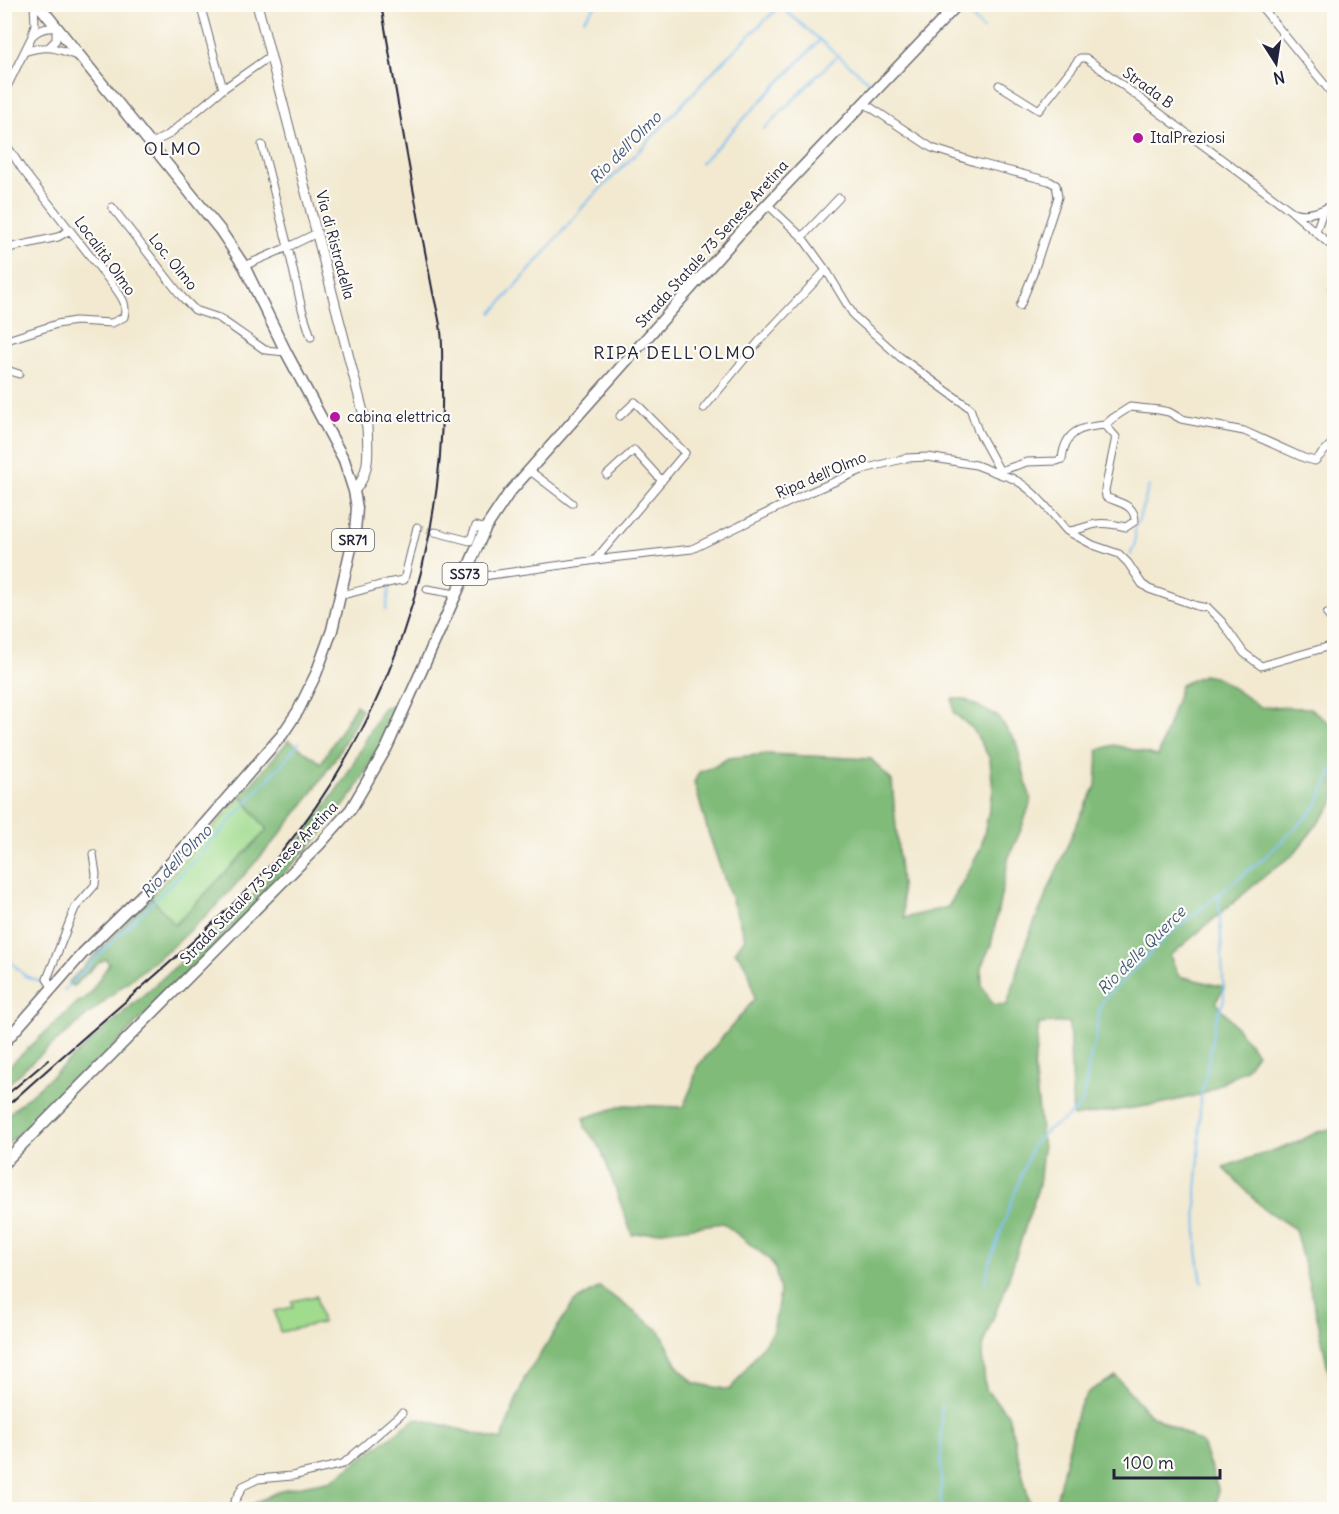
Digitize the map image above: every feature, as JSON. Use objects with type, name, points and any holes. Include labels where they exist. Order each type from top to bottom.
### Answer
[{"type":"main road","name":"SR71","points":[[4,1043],[83,953],[147,890],[282,735],[298,711],[316,674],[332,630],[355,531],[357,508],[344,460],[286,352],[244,266],[220,230],[36,4]]},
{"type":"main road","name":"Strada Statale 73 Senese Aretina","points":[[4,1163],[320,844],[351,809],[387,747],[484,529],[509,493],[739,234],[958,8]]},
{"type":"main road","name":"SR71","points":[[4,1034],[21,1015],[42,998]]},
{"type":"street","points":[[4,93],[32,36],[36,4]]},
{"type":"street","points":[[200,4],[224,89]]},
{"type":"street","name":"Via di Ristradella","points":[[258,4],[367,427],[368,460],[361,484],[354,491]]},
{"type":"street","points":[[1259,4],[1335,96]]},
{"type":"street","points":[[32,36],[40,29],[56,28],[56,40],[49,47]]},
{"type":"street","points":[[24,52],[49,47],[80,57]]},
{"type":"street","points":[[150,144],[168,135],[224,89],[270,56]]},
{"type":"street","name":"Strada B","points":[[999,85],[1039,110],[1080,58],[1086,57],[1290,210],[1335,248]]},
{"type":"street","points":[[864,103],[932,148],[975,162],[1049,181],[1056,185],[1058,197],[1020,306]]},
{"type":"street","name":"Località Olmo","points":[[4,141],[22,169],[123,299],[126,308],[124,317],[112,324],[75,321],[57,324],[4,341]]},
{"type":"street","points":[[262,145],[311,337]]},
{"type":"street","points":[[802,237],[838,198]]},
{"type":"street","points":[[767,204],[802,237],[826,270],[854,316],[900,357],[970,408],[978,430],[1001,473],[1027,462],[1062,459],[1066,441],[1075,431],[1089,426],[1105,425],[1131,407],[1169,412],[1180,419],[1244,431],[1315,461],[1335,441]]},
{"type":"street","points":[[1290,210],[1299,214],[1307,214],[1323,211],[1335,204]]},
{"type":"street","name":"Loc. Olmo","points":[[112,207],[182,297],[195,310],[219,318],[265,350],[286,352]]},
{"type":"street","points":[[1316,232],[1323,211]]},
{"type":"street","points":[[4,249],[58,237],[70,230]]},
{"type":"street","points":[[244,266],[316,233]]},
{"type":"street","points":[[704,408],[761,339],[826,270]]},
{"type":"street","points":[[1335,285],[1332,288],[1335,290]]},
{"type":"street","points":[[4,369],[19,374]]},
{"type":"street","points":[[595,560],[685,453],[635,402],[620,416]]},
{"type":"street","points":[[1067,531],[1084,529],[1098,523],[1126,527],[1135,521],[1135,513],[1131,507],[1106,497],[1105,490],[1116,437],[1105,425]]},
{"type":"street","points":[[607,475],[634,450],[662,481]]},
{"type":"street","name":"Ripa dell'Olmo","points":[[463,579],[692,549],[808,492],[864,469],[906,458],[928,457],[976,465],[1001,473],[1026,487],[1042,501],[1067,531]]},
{"type":"street","points":[[529,470],[572,503]]},
{"type":"street","points":[[435,532],[470,541],[476,526],[484,529]]},
{"type":"street","points":[[340,595],[391,581],[404,580],[417,527]]},
{"type":"street","points":[[1067,531],[1092,545],[1119,554],[1128,562],[1142,584],[1149,589],[1167,597],[1208,608],[1222,622],[1244,653],[1261,666],[1335,645]]},
{"type":"street","points":[[427,588],[456,594]]},
{"type":"street","points":[[1327,614],[1335,624]]},
{"type":"street","points":[[52,987],[47,979],[75,908],[95,885],[93,854]]},
{"type":"street","points":[[230,1509],[243,1486],[258,1479],[292,1476],[343,1464],[402,1413]]},
{"type":"green space","points":[[1203,675],[1218,678],[1261,707],[1310,708],[1334,727],[1334,803],[1293,855],[1170,956],[1179,976],[1224,987],[1216,1002],[1257,1053],[1245,1070],[1203,1094],[1160,1104],[1073,1117],[1069,1022],[1039,1024],[1034,1066],[1043,1149],[1039,1185],[1005,1289],[985,1338],[982,1356],[986,1390],[1008,1414],[1031,1509],[243,1509],[281,1490],[332,1480],[416,1418],[501,1440],[525,1377],[574,1302],[600,1287],[660,1331],[679,1368],[694,1383],[730,1390],[773,1332],[780,1292],[775,1268],[769,1259],[723,1223],[632,1235],[601,1149],[585,1127],[584,1118],[625,1105],[683,1107],[697,1067],[754,1000],[749,974],[735,952],[745,938],[709,835],[694,782],[699,772],[728,758],[767,754],[871,759],[892,781],[904,918],[948,907],[981,848],[993,791],[990,759],[973,729],[954,713],[952,699],[964,699],[997,716],[1016,742],[1031,801],[1009,856],[991,945],[981,967],[982,986],[993,1004],[1007,1005],[1027,940],[1076,825],[1096,786],[1098,750],[1114,745],[1158,756],[1181,685]]},
{"type":"green space","points":[[395,704],[397,712],[381,745],[355,791],[325,830],[115,1045],[5,1146],[4,1118],[191,953],[253,895],[305,835],[345,778],[383,708]]},
{"type":"green space","points":[[356,705],[362,710],[336,757],[307,800],[221,901],[178,942],[121,987],[5,1087],[5,1070],[78,1002],[89,995],[109,964],[106,959],[93,967],[73,986],[68,983],[151,897],[175,925],[267,830],[241,796],[289,740],[321,763]]},
{"type":"green space","points":[[241,796],[267,830],[174,926],[151,897]]},
{"type":"green space","points":[[1334,1130],[1334,1452],[1333,1392],[1295,1229],[1264,1209],[1223,1167],[1296,1143],[1319,1131]]},
{"type":"green space","points":[[316,1296],[322,1323],[280,1332],[275,1311],[293,1307],[292,1301]]},
{"type":"green space","points":[[1116,1376],[1149,1414],[1202,1443],[1218,1488],[1217,1509],[1054,1509],[1078,1409],[1088,1392]]},
{"type":"waterway","points":[[584,19],[597,4]]},
{"type":"waterway","name":"Rio dell'Olmo","points":[[492,313],[586,203],[639,151],[720,64],[782,4]]},
{"type":"waterway","points":[[780,6],[874,86]]},
{"type":"waterway","points":[[962,7],[983,29]]},
{"type":"waterway","points":[[701,163],[820,40]]},
{"type":"waterway","points":[[764,129],[838,55]]},
{"type":"waterway","points":[[1131,555],[1135,547],[1135,525],[1138,522],[1149,486]]},
{"type":"waterway","name":"Rio dell'Olmo","points":[[386,610],[390,584]]},
{"type":"waterway","name":"Rio dell'Olmo","points":[[64,990],[199,856],[299,742]]},
{"type":"waterway","name":"Rio delle Querce","points":[[985,1282],[989,1264],[1031,1149],[1050,1128],[1067,1118],[1082,1104],[1096,1038],[1098,1015],[1103,1000],[1170,934],[1265,857],[1304,820],[1317,805],[1334,768]]},
{"type":"waterway","points":[[1202,1283],[1197,1250],[1196,1189],[1200,1100],[1215,1022],[1224,1000],[1219,896]]},
{"type":"waterway","name":"Rio dell'Olmo","points":[[4,959],[8,959],[25,976],[41,982]]},
{"type":"waterway","points":[[941,1405],[941,1510]]},
{"type":"tunnel","points":[[417,527],[435,532]]},
{"type":"railway","points":[[4,1109],[203,932],[280,854],[318,804],[351,750],[379,694],[402,635],[420,575],[433,513],[440,451],[442,345],[381,4]]},
{"type":"railway","points":[[4,1097],[48,1060]]},
{"type":"place","name":"ItalPreziosi","points":[[1138,138]]},
{"type":"place","name":"cabina elettrica","points":[[335,417]]},
{"type":"district","name":"OLMO","points":[[173,149]]},
{"type":"district","name":"RIPA DELL'OLMO","points":[[675,353]]}]
